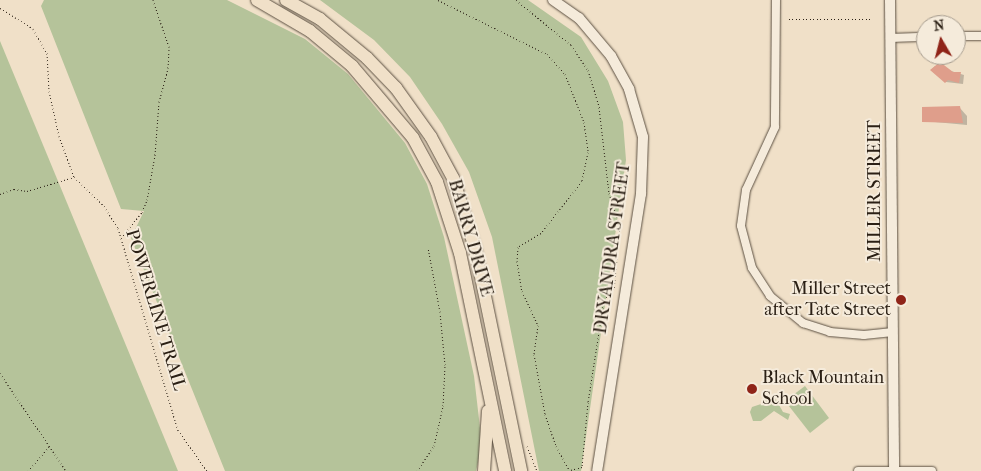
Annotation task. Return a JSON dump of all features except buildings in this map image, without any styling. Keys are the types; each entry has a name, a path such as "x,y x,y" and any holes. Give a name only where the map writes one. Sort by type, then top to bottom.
{"main road":[{"name":"BARRY DRIVE","path":"257,0 310,31 352,66 413,138 437,182 460,253 505,471"},
{"name":"BARRY DRIVE","path":"286,0 320,19 367,58 396,88 431,137 453,178 475,248 521,471"},
{"path":"484,471 488,439 487,377"}],"street":[{"name":"DRYANDRA STREET","path":"553,0 579,18 611,56 629,89 642,137 641,194 597,471"},
{"path":"776,0 775,127 746,190 742,226 752,268 770,296 802,323 830,332 864,335 893,332"},
{"name":"MILLER STREET","path":"890,0 894,471"},
{"path":"966,36 981,36"},
{"path":"890,38 916,37"},
{"path":"858,471 932,471"}],"path":[{"path":"121,239 142,212 147,200 155,155 159,102 168,68 169,47 153,0"},
{"path":"438,0 547,54 564,74 584,122 588,152 582,180 541,234 518,247 517,261 522,291 538,325 534,354 545,414 556,446 570,471 582,467 588,402 604,300 614,290 620,228 609,193 599,107 588,70 571,45 516,0"},
{"name":"POWERLINE TRAIL","path":"0,8 33,30 47,53 49,91 59,136 74,177 104,206 121,239 178,430 207,471"},
{"path":"789,19 873,18"},
{"path":"0,194 14,189 27,191 74,177"},
{"path":"417,471 434,446 443,406 445,365 440,312 428,247"},
{"path":"0,373 66,471"},
{"path":"28,471 49,447"}],"green space":[{"path":"44,0 227,0 305,39 348,74 405,143 427,184 444,237 474,376 482,445 476,471 225,471 131,238 144,211 121,209 41,6"},
{"path":"320,0 528,0 581,37 608,81 623,122 626,160 581,471 539,471 492,237 469,172 442,124 410,77 374,40"},
{"path":"0,41 178,471 0,471"},
{"path":"805,386 829,418 810,433 785,401"},
{"path":"768,396 775,398 783,412 790,414 788,420 774,411 761,421 753,421 750,412 752,407 761,404"}],"place":[{"name":"Miller Street after Tate Street","path":"901,300"},
{"name":"Black Mountain School","path":"752,389"}]}
